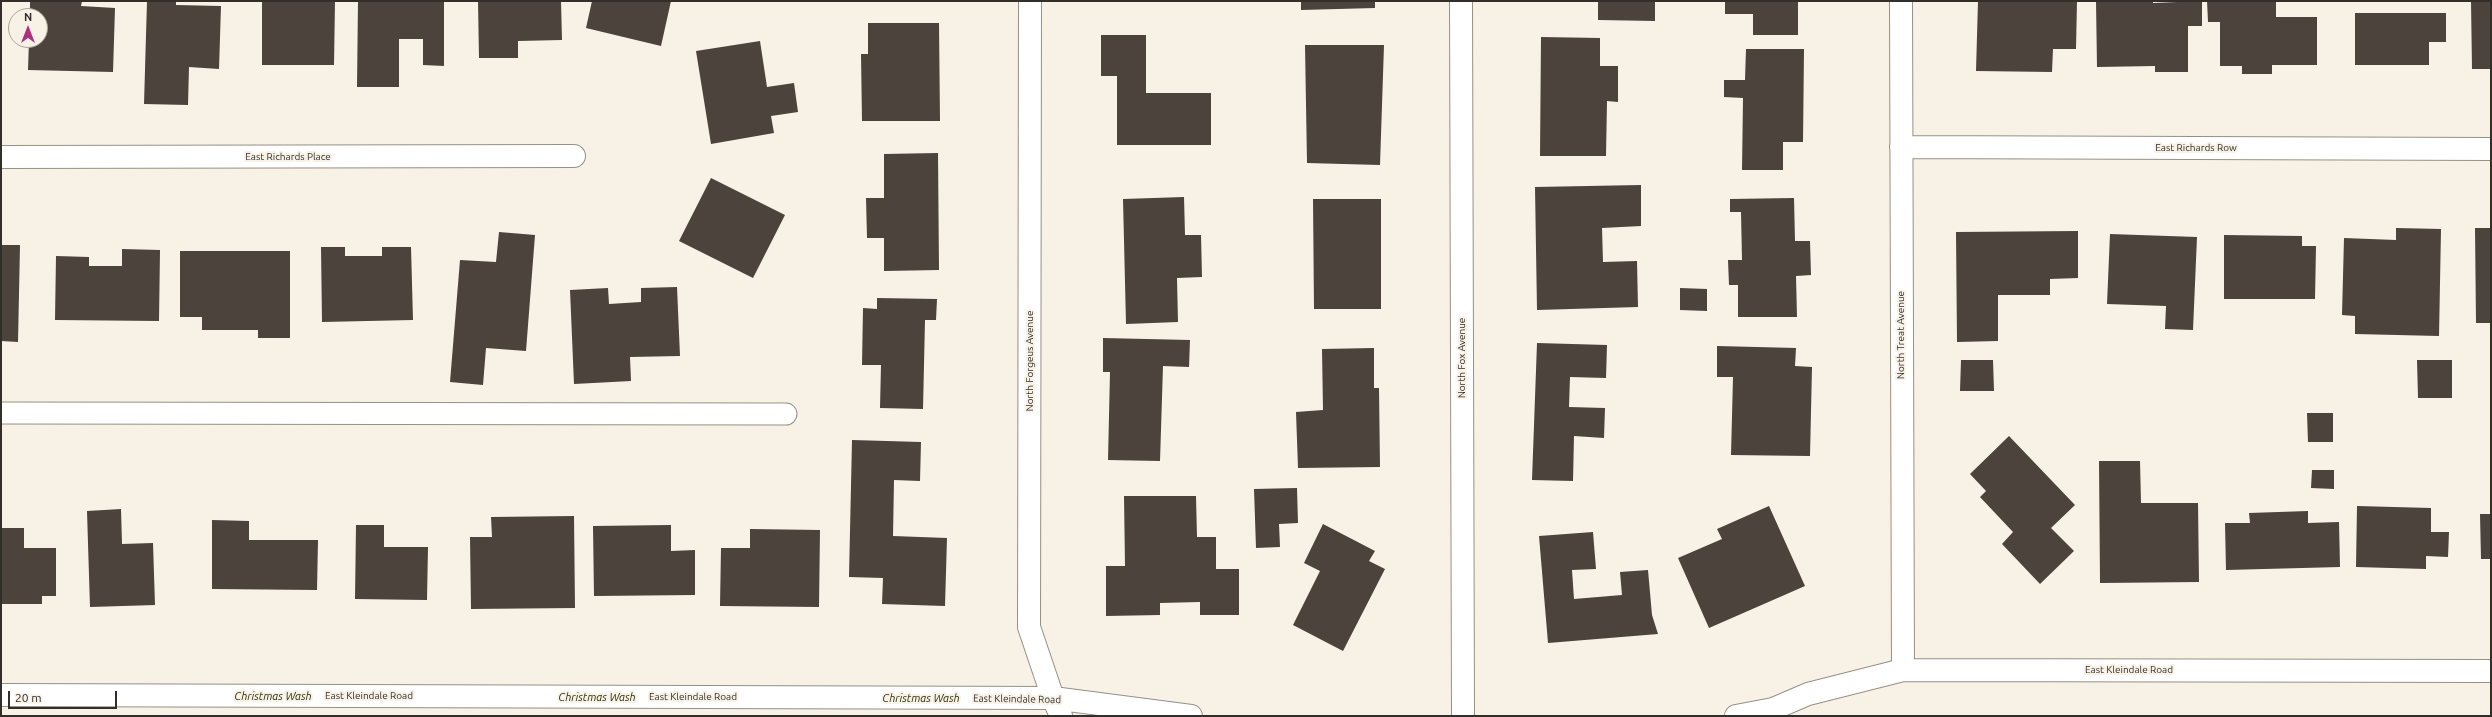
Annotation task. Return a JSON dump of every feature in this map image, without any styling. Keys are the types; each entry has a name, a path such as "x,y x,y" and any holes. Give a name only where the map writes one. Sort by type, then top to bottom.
{"street":[{"name":"North Forgeus Avenue","path":"1030,1 1029,627 1057,707"},
{"name":"North Fox Avenue","path":"1461,1 1463,716"},
{"name":"North Treat Avenue","path":"1901,1 1903,670"},
{"name":"East Richards Row","path":"1901,147 2491,149"},
{"name":"East Richards Place","path":"1,157 574,156"},
{"name":"East Kleindale Road","path":"1736,716 1768,713 1808,694 1903,670 2491,671"},
{"name":"East Kleindale Road","path":"1,695 1057,707 1191,716"}],"lane":[{"path":"1,413 786,414"}],"building":[{"path":"30,1 82,1 81,6 115,8 113,72 28,70 29,48 48,48 48,8 30,8"},
{"path":"147,1 176,1 176,5 221,6 219,69 189,67 188,105 144,104"},
{"path":"262,1 335,1 334,65 262,65"},
{"path":"358,1 444,1 444,66 423,65 423,39 399,39 399,87 357,87"},
{"path":"478,1 561,1 562,40 518,41 518,58 479,58"},
{"path":"592,1 671,1 661,46 586,28"},
{"path":"1301,1 1375,1 1375,8 1301,10"},
{"path":"1598,1 1655,1 1655,21 1598,20"},
{"path":"1725,1 1798,1 1798,35 1753,35 1753,14 1725,14"},
{"path":"1978,1 2077,1 2076,49 2053,49 2052,72 1976,71"},
{"path":"2096,1 2153,1 2153,3 2202,1 2202,26 2188,26 2188,72 2155,72 2155,66 2097,67"},
{"path":"2207,1 2276,1 2276,17 2317,17 2317,65 2272,65 2272,74 2242,74 2242,66 2220,66 2220,22 2208,22"},
{"path":"2471,1 2491,1 2491,69 2472,69"},
{"path":"2355,13 2446,13 2446,42 2429,42 2429,65 2355,65"},
{"path":"868,23 939,23 940,121 862,121 861,54 868,54"},
{"path":"1101,35 1146,35 1146,93 1211,93 1211,145 1117,145 1117,76 1101,76"},
{"path":"1541,37 1600,38 1600,66 1618,66 1618,102 1607,101 1606,156 1540,156"},
{"path":"760,41 767,87 794,83 798,112 771,116 774,133 711,144 696,51"},
{"path":"1305,45 1384,45 1380,165 1307,163"},
{"path":"1746,49 1804,49 1803,142 1783,142 1783,170 1742,170 1743,98 1724,97 1724,80 1745,80"},
{"path":"938,153 939,270 884,271 884,238 867,238 866,198 884,198 884,154"},
{"path":"711,178 785,215 753,278 679,241"},
{"path":"1641,185 1641,226 1602,228 1603,262 1637,261 1638,307 1537,310 1535,187"},
{"path":"1184,197 1185,235 1201,235 1202,277 1177,278 1178,322 1126,324 1123,199"},
{"path":"1794,198 1795,241 1810,241 1811,275 1796,276 1797,317 1738,317 1738,285 1729,285 1728,260 1742,260 1741,212 1730,212 1730,199"},
{"path":"1313,199 1381,199 1381,309 1314,309"},
{"path":"2396,228 2441,229 2439,336 2355,334 2355,316 2342,315 2344,238 2396,240"},
{"path":"2475,228 2491,228 2491,323 2476,323"},
{"path":"2078,231 2078,278 2050,279 2050,295 1998,295 1998,341 1957,342 1956,232"},
{"path":"499,232 535,235 526,351 486,348 483,385 450,382 460,260 496,262"},
{"path":"2110,234 2197,237 2193,330 2165,329 2166,306 2107,304"},
{"path":"2224,235 2302,236 2302,246 2316,246 2315,299 2224,299"},
{"path":"1,245 20,245 18,342 1,341"},
{"path":"321,247 345,247 345,256 382,256 382,247 411,247 413,320 322,322"},
{"path":"122,249 160,250 159,321 55,320 56,256 89,257 89,266 122,266"},
{"path":"180,251 290,251 290,338 258,338 258,330 202,330 202,317 180,317"},
{"path":"677,287 680,356 630,357 631,381 574,384 570,290 608,288 609,304 641,302 641,288"},
{"path":"1680,288 1707,289 1707,311 1680,310"},
{"path":"877,298 937,299 936,320 925,320 923,409 880,408 881,365 862,365 863,308 877,309"},
{"path":"1103,338 1190,340 1189,367 1163,366 1160,461 1108,460 1110,372 1103,372"},
{"path":"1537,343 1607,345 1606,378 1570,377 1569,407 1605,408 1604,438 1574,436 1573,481 1532,480"},
{"path":"1717,346 1796,348 1795,366 1812,367 1810,456 1731,455 1733,377 1717,377"},
{"path":"1374,348 1374,388 1379,388 1380,467 1298,468 1296,412 1323,410 1322,349"},
{"path":"1961,360 1993,360 1994,391 1960,391"},
{"path":"2417,360 2452,360 2452,398 2418,398"},
{"path":"2307,413 2333,413 2333,442 2308,442"},
{"path":"2009,436 2075,505 2051,528 2074,551 2040,584 2002,544 2013,532 1980,497 1986,491 1970,474"},
{"path":"852,440 921,442 920,481 894,480 893,536 947,538 945,606 882,604 883,578 849,577"},
{"path":"2099,461 2140,461 2141,503 2198,503 2199,582 2100,583"},
{"path":"2312,470 2334,470 2334,489 2311,488"},
{"path":"1297,488 1298,523 1279,524 1280,547 1256,548 1254,489"},
{"path":"1124,496 1196,496 1197,537 1216,537 1216,569 1239,569 1239,615 1200,615 1200,602 1160,603 1160,615 1106,616 1106,566 1125,566"},
{"path":"1769,506 1805,586 1709,628 1678,558 1722,539 1717,529"},
{"path":"2357,506 2431,508 2431,532 2449,532 2448,557 2426,556 2426,569 2356,567"},
{"path":"121,509 122,544 153,543 155,605 90,607 87,511"},
{"path":"2308,511 2308,523 2339,522 2340,567 2226,570 2225,523 2250,523 2249,513"},
{"path":"2480,514 2491,514 2491,559 2481,559"},
{"path":"574,516 575,608 471,609 470,537 492,537 491,517"},
{"path":"212,520 249,521 249,540 318,540 317,590 212,589"},
{"path":"1323,524 1375,551 1369,561 1385,569 1343,651 1293,625 1320,571 1304,563"},
{"path":"356,525 384,525 384,547 428,547 427,600 355,599"},
{"path":"671,525 671,551 695,550 695,595 594,596 593,526"},
{"path":"1,528 24,528 24,548 56,548 56,596 42,596 42,604 1,604"},
{"path":"750,529 820,530 819,607 720,606 721,548 750,548"},
{"path":"1593,532 1596,569 1572,570 1574,599 1622,595 1620,572 1648,570 1652,615 1658,634 1548,643 1539,536"}],"water label":[{"name":"Christmas Wash","path":"273,696"},
{"name":"Christmas Wash","path":"597,697"},
{"name":"Christmas Wash","path":"921,698"}]}
